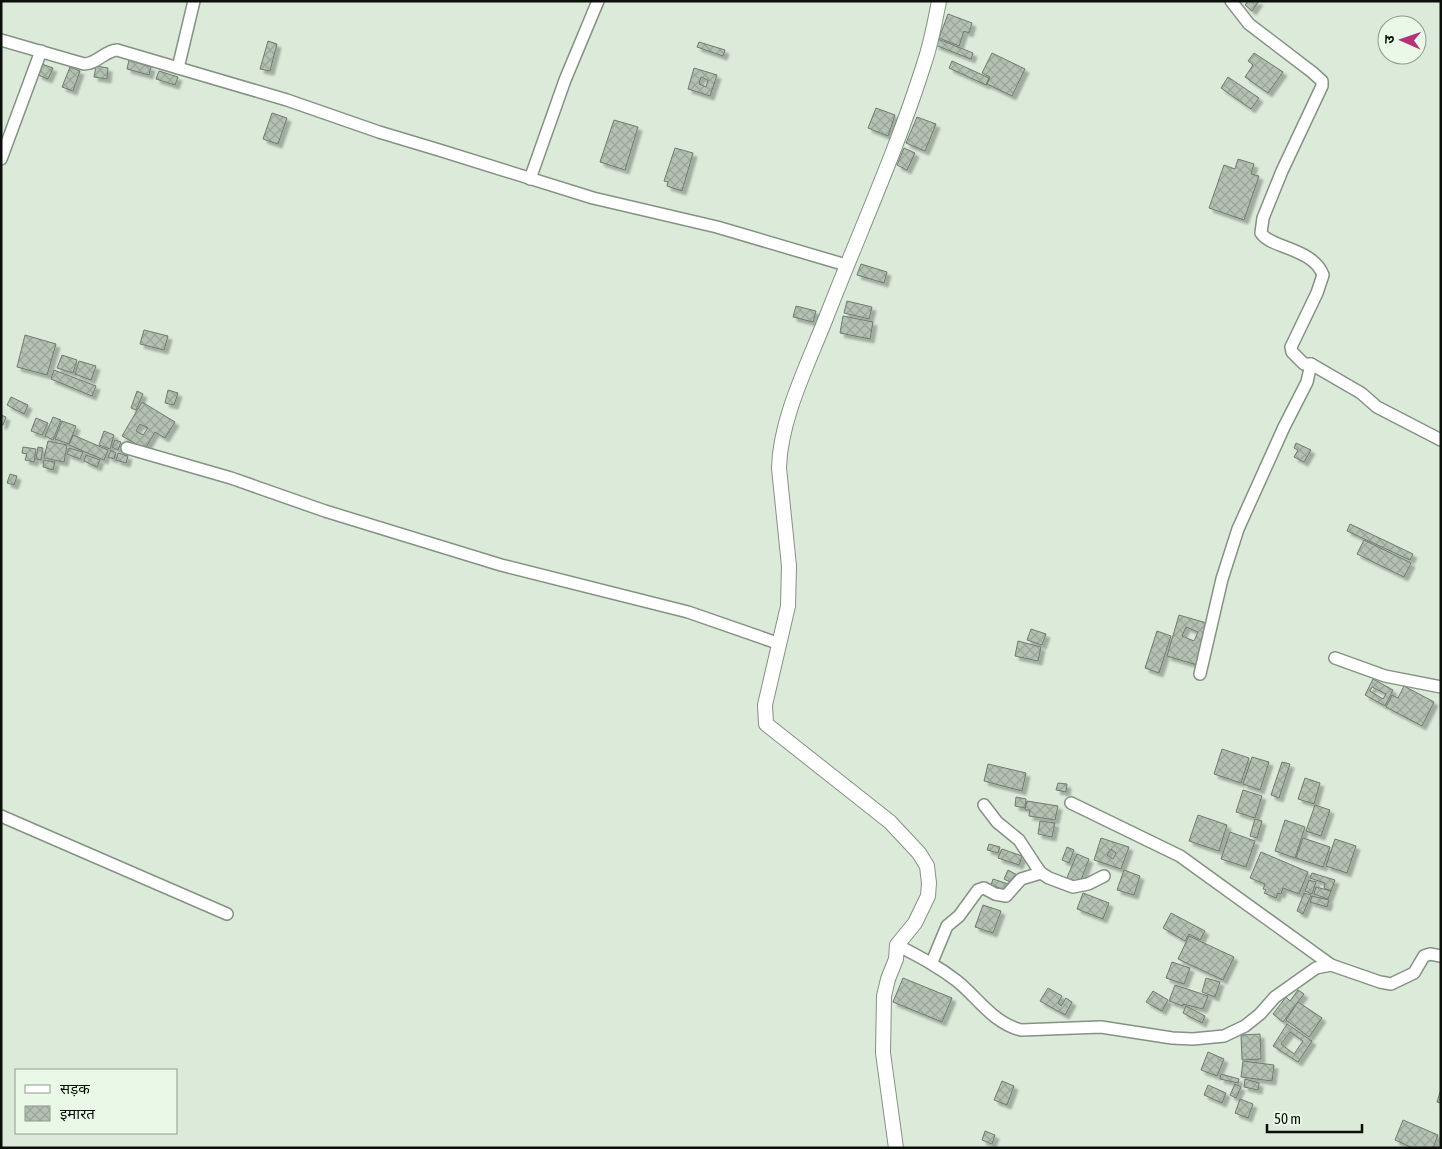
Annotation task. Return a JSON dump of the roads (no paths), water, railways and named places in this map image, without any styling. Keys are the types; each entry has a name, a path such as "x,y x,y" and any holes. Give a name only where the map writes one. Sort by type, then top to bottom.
{"street":[{"path":"178,68 194,1"},
{"path":"530,179 565,80 598,1"},
{"path":"896,1148 883,1044 884,996 896,959 897,945 915,923 928,896 927,866 920,853 890,822 766,724 765,705 788,606 790,566 783,515 779,456 790,410 846,266 893,154 925,62 939,1"},
{"path":"1231,1 1249,24 1312,72 1322,83 1282,172 1264,218 1261,233 1264,238 1305,256 1322,273 1322,280 1317,293 1291,347 1292,352 1304,364 1311,364 1320,368 1361,393 1377,407 1441,440"},
{"path":"1,40 89,64 110,51 117,50 287,100 379,132 593,198 717,227 846,266"},
{"path":"1,159 41,51"},
{"path":"1200,674 1222,578 1238,529 1284,427 1307,382 1311,364"},
{"path":"127,448 230,478 325,511 501,565 688,612 780,644"},
{"path":"1335,658 1385,676 1441,687"},
{"path":"1071,803 1180,856 1331,965 1391,984 1414,973 1424,956 1441,956"},
{"path":"984,805 997,822 1019,840 1041,873 1073,887 1088,884 1104,876"},
{"path":"1,816 227,914"},
{"path":"932,962 948,926 959,916 978,890 984,888 995,894 1006,896 1021,879 1041,873"},
{"path":"897,945 932,962 1009,1027 1021,1030 1101,1027 1193,1040 1224,1036 1245,1026 1260,1014 1275,997 1301,977 1316,968 1331,965"}]}
